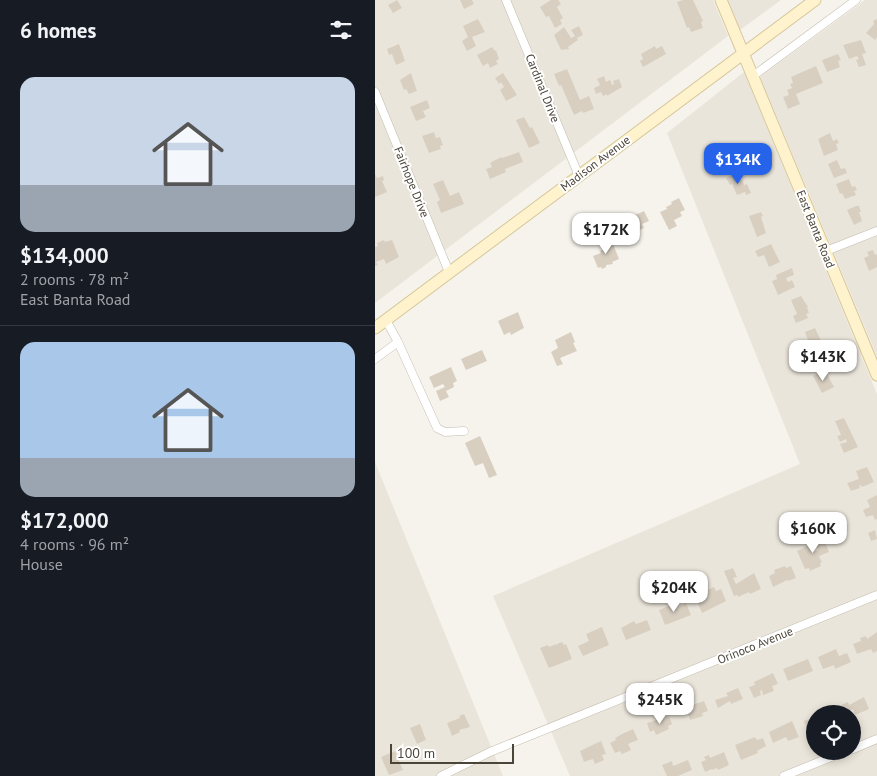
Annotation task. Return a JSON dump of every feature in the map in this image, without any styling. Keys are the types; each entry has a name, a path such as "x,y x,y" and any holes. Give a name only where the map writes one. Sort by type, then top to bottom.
{"main road":[{"name":"East Banta Road","path":"721,0 877,375"},
{"name":"Madison Avenue","path":"375,328 815,0"}],"street":[{"name":"Cardinal Drive","path":"506,0 579,176"},
{"path":"753,76 856,0"},
{"name":"Fairhope Drive","path":"375,92 449,272"},
{"path":"826,251 877,231"},
{"path":"386,320 399,342 437,428 445,432 464,431"},
{"path":"375,359 399,342"},
{"name":"Orinoco Avenue","path":"441,776 490,752 877,595"},
{"path":"861,745 877,739"},
{"path":"784,776 798,773 826,760"}],"shaded area":[{"path":"375,0 713,0 728,36 375,303"},
{"path":"728,0 781,0 740,30"},
{"path":"865,0 877,0 877,356 760,77"},
{"path":"744,72 877,394 877,776 570,776 493,596 800,464 667,133"},
{"path":"375,462 503,776 375,776"}],"building":[{"path":"397,0 402,8 393,13 388,5"},
{"path":"460,0 472,0 474,4 464,9"},
{"path":"551,0 558,0 561,4 557,7 563,18 560,20 562,24 555,28 549,16 546,17 540,7"},
{"path":"693,0 703,21 701,22 703,28 691,32 689,27 687,28 677,2"},
{"path":"478,19 485,32 472,37 476,46 467,51 462,41 468,37 463,26"},
{"path":"877,19 877,37 875,40 866,33 874,24 873,21"},
{"path":"579,26 583,35 568,47 569,49 561,50 554,35 564,27 571,38 575,36 571,30"},
{"path":"861,40 866,53 862,54 866,65 859,67 856,60 859,59 857,56 849,59 843,45"},
{"path":"399,44 405,61 396,65 392,54 389,55 387,49"},
{"path":"655,46 656,49 662,46 666,54 643,67 640,61 643,59 641,54"},
{"path":"492,47 496,50 499,59 496,61 498,64 490,68 488,63 483,66 477,55"},
{"path":"838,54 841,60 838,61 840,67 827,72 822,60"},
{"path":"816,66 823,83 796,94 800,104 788,109 783,97 789,95 787,90 792,88 790,84 793,83 791,77"},
{"path":"567,69 580,100 589,96 594,109 583,113 582,111 574,115 554,74"},
{"path":"411,73 417,91 409,94 406,89 404,90 400,80"},
{"path":"503,73 517,95 506,101 500,90 504,87 495,78"},
{"path":"604,76 606,82 610,80 612,85 614,84 613,81 619,79 622,87 607,96 607,94 603,96 601,92 596,94 594,88 600,85 597,79"},
{"path":"427,100 430,108 423,111 426,117 416,121 410,107"},
{"path":"524,117 530,128 532,127 540,143 529,148 516,120"},
{"path":"434,132 436,138 440,137 443,145 440,146 441,149 429,153 422,136"},
{"path":"830,133 833,141 837,139 839,143 836,144 838,150 824,156 818,139"},
{"path":"519,152 523,162 505,169 506,172 490,179 486,169 492,167 490,163 501,157"},
{"path":"837,160 841,169 845,168 847,173 834,178 828,164"},
{"path":"736,173 739,181 742,180 744,185 747,184 751,193 746,195 745,192 737,195 732,184 730,185 726,178"},
{"path":"375,174 377,178 383,176 384,180 382,181 387,192 375,197"},
{"path":"849,179 852,187 855,186 857,190 854,191 856,195 845,199 842,193 840,194 836,184"},
{"path":"443,180 450,196 459,192 464,204 441,213 437,202 440,200 433,184"},
{"path":"679,198 685,210 680,212 682,216 674,220 677,226 669,230 660,212 667,209 666,207 672,204 671,202"},
{"path":"859,206 862,221 854,225 847,210"},
{"path":"644,211 649,221 642,224 644,228 633,233 631,230 624,233 616,218 626,213 627,217"},
{"path":"761,212 766,233 757,237 749,216"},
{"path":"611,239 619,259 602,269 601,267 598,268 593,256 601,253 600,251 605,249 603,243"},
{"path":"384,240 385,242 392,240 399,257 386,264 384,259 376,262 378,265 375,266 375,247 378,246 377,243"},
{"path":"771,244 780,262 769,267 764,255 758,257 755,251"},
{"path":"873,250 875,255 877,254 877,267 869,271 864,258 869,256 867,252"},
{"path":"792,268 794,275 786,278 788,282 792,280 795,287 778,295 772,281 777,279 776,275"},
{"path":"801,296 808,307 809,313 806,314 808,318 796,323 793,316 797,314 791,300"},
{"path":"518,312 524,328 511,335 510,332 504,335 498,321"},
{"path":"815,328 822,343 811,348 805,332"},
{"path":"571,332 577,351 560,358 563,364 557,366 551,352 558,348 555,340"},
{"path":"482,350 487,361 466,370 461,359"},
{"path":"451,367 457,381 453,383 454,387 446,391 449,397 440,401 436,391 445,387 443,384 434,388 429,377"},
{"path":"825,370 834,387 822,393 813,376"},
{"path":"844,418 858,447 844,453 840,444 847,442 846,439 840,442 837,436 841,435 835,421"},
{"path":"480,436 497,475 489,478 483,463 475,466 465,443"},
{"path":"867,467 874,482 862,487 861,485 859,486 860,488 851,491 847,483 859,479 856,471"},
{"path":"877,495 877,519 875,520 873,515 866,517 863,510 870,507 867,500"},
{"path":"875,530 877,539 871,541 868,533"},
{"path":"822,534 829,552 819,556 822,562 820,563 821,566 810,571 809,568 805,569 797,551 809,545 812,552 818,550 812,538"},
{"path":"785,566 786,568 791,566 796,578 773,587 769,576 775,573 774,570"},
{"path":"733,568 737,577 733,578 736,584 754,573 761,589 750,594 749,592 738,597 738,595 734,596 724,571"},
{"path":"714,587 716,591 721,589 726,601 702,613 696,599 702,596 701,593"},
{"path":"686,603 691,615 665,625 659,610 671,605 673,608"},
{"path":"647,620 651,630 626,640 621,628 634,621 636,624"},
{"path":"602,627 609,645 583,656 578,646 589,641 586,634"},
{"path":"877,632 877,651 873,653 871,649 857,654 853,644 861,641 860,638 866,636 867,639"},
{"path":"562,642 564,645 566,644 572,659 549,668 540,648 556,644 557,646 557,644"},
{"path":"836,649 839,656 847,653 851,662 835,669 834,665 823,669 818,657"},
{"path":"808,659 813,671 788,681 783,669"},
{"path":"773,673 778,684 772,686 774,691 763,695 762,690 760,691 761,695 754,698 749,687 755,685 754,682"},
{"path":"738,688 743,699 731,704 730,701 718,708 715,700 728,696 726,693"},
{"path":"864,697 869,709 861,712 861,705 849,705"},
{"path":"704,701 708,711 702,713 703,716 690,720 687,711 690,710 689,706"},
{"path":"464,714 470,727 459,730 460,732 452,736 447,723 460,718 459,716"},
{"path":"669,716 672,724 668,726 669,729 656,735 654,730 650,732 647,723"},
{"path":"792,721 799,737 788,741 786,737 773,743 769,732"},
{"path":"420,724 426,740 417,744 410,728"},
{"path":"633,729 638,740 628,744 631,750 622,754 620,751 615,753 610,743 616,740 615,738"},
{"path":"755,737 757,740 763,738 766,746 757,751 758,753 741,760 735,745"},
{"path":"601,741 606,754 602,755 604,760 595,764 593,759 584,762 580,751"},
{"path":"395,751 403,770 389,775 381,757"},
{"path":"724,752 729,765 718,770 717,768 705,772 701,762 706,760 704,757 709,755 710,758"},
{"path":"688,760 692,770 678,776 667,776 662,765 672,761 673,766"}]}
